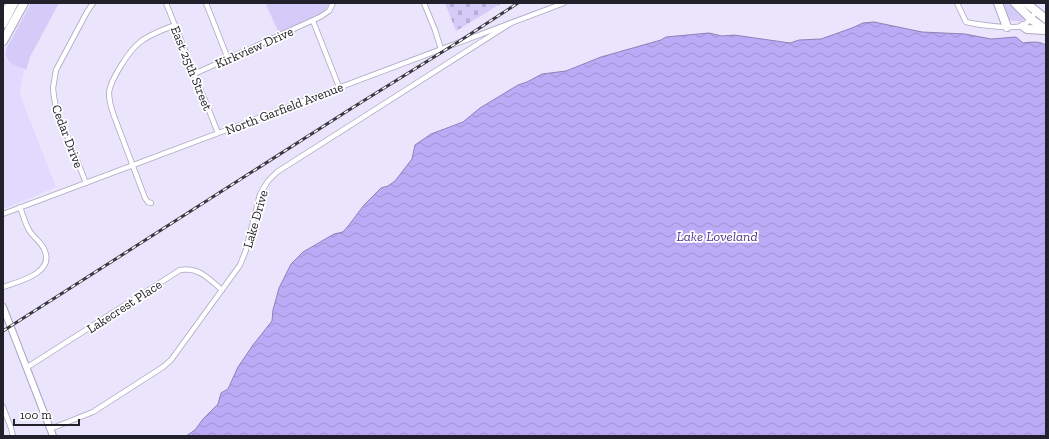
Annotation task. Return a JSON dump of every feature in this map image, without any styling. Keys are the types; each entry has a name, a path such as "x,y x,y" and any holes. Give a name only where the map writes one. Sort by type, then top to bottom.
{"highway":[{"path":"3,24 14,3"},
{"path":"3,41 24,3"},
{"path":"998,3 1007,27"},
{"path":"1015,3 1031,19 1046,30"},
{"path":"1026,3 1046,19"},
{"path":"1023,26 1027,29 1046,30"}],"main road":[{"path":"3,307 53,436"}],"street":[{"path":"3,12 9,3"},
{"name":"Cedar Drive","path":"86,183 56,108 53,88 56,70 87,12 94,3"},
{"name":"East 25th Street","path":"166,3 218,133"},
{"path":"206,3 228,59"},
{"name":"Kirkview Drive","path":"194,74 313,21 326,14 333,3"},
{"path":"424,3 441,49"},
{"name":"North Garfield Avenue","path":"3,214 564,3"},
{"path":"957,3 966,22 973,24 1007,27 1023,26 1031,19 1036,11"},
{"path":"313,21 340,87"},
{"name":"Lake Drive","path":"50,429 93,412 168,363 237,270 246,250 260,194 272,177 287,165 511,23"},
{"path":"151,203 145,198 111,107 109,98 110,88 126,58 136,45 154,33 175,25"},
{"path":"3,288 37,274 45,264 46,258 43,246 30,232 20,207"},
{"name":"Lakecrest Place","path":"26,368 180,270 195,270 208,277 222,290"},
{"path":"3,407 13,436"}],"shaded area":[{"path":"3,57 24,71 20,92 21,98 56,187 3,209"}],"green space":[{"path":"31,3 59,3 30,57 26,70 11,63 5,55 6,49"},
{"path":"266,3 329,3 322,13 279,33"},
{"path":"445,3 502,3 456,31"},
{"path":"1003,3 1009,3 1026,18 1020,21 1009,20"}],"water":[{"name":"Lake Loveland","path":"874,22 922,32 965,34 991,39 1016,37 1023,43 1038,42 1046,45 1046,436 186,436 195,430 203,419 218,404 221,393 228,389 238,367 272,321 273,310 279,288 291,264 303,252 334,234 343,232 364,205 381,188 388,186 395,181 412,159 415,145 431,134 463,122 480,108 518,85 542,74 566,71 601,57 661,40 666,37 709,33 722,36 734,35 790,43 799,40 821,39 863,23"}],"railway":[{"path":"3,331 518,3"}]}
